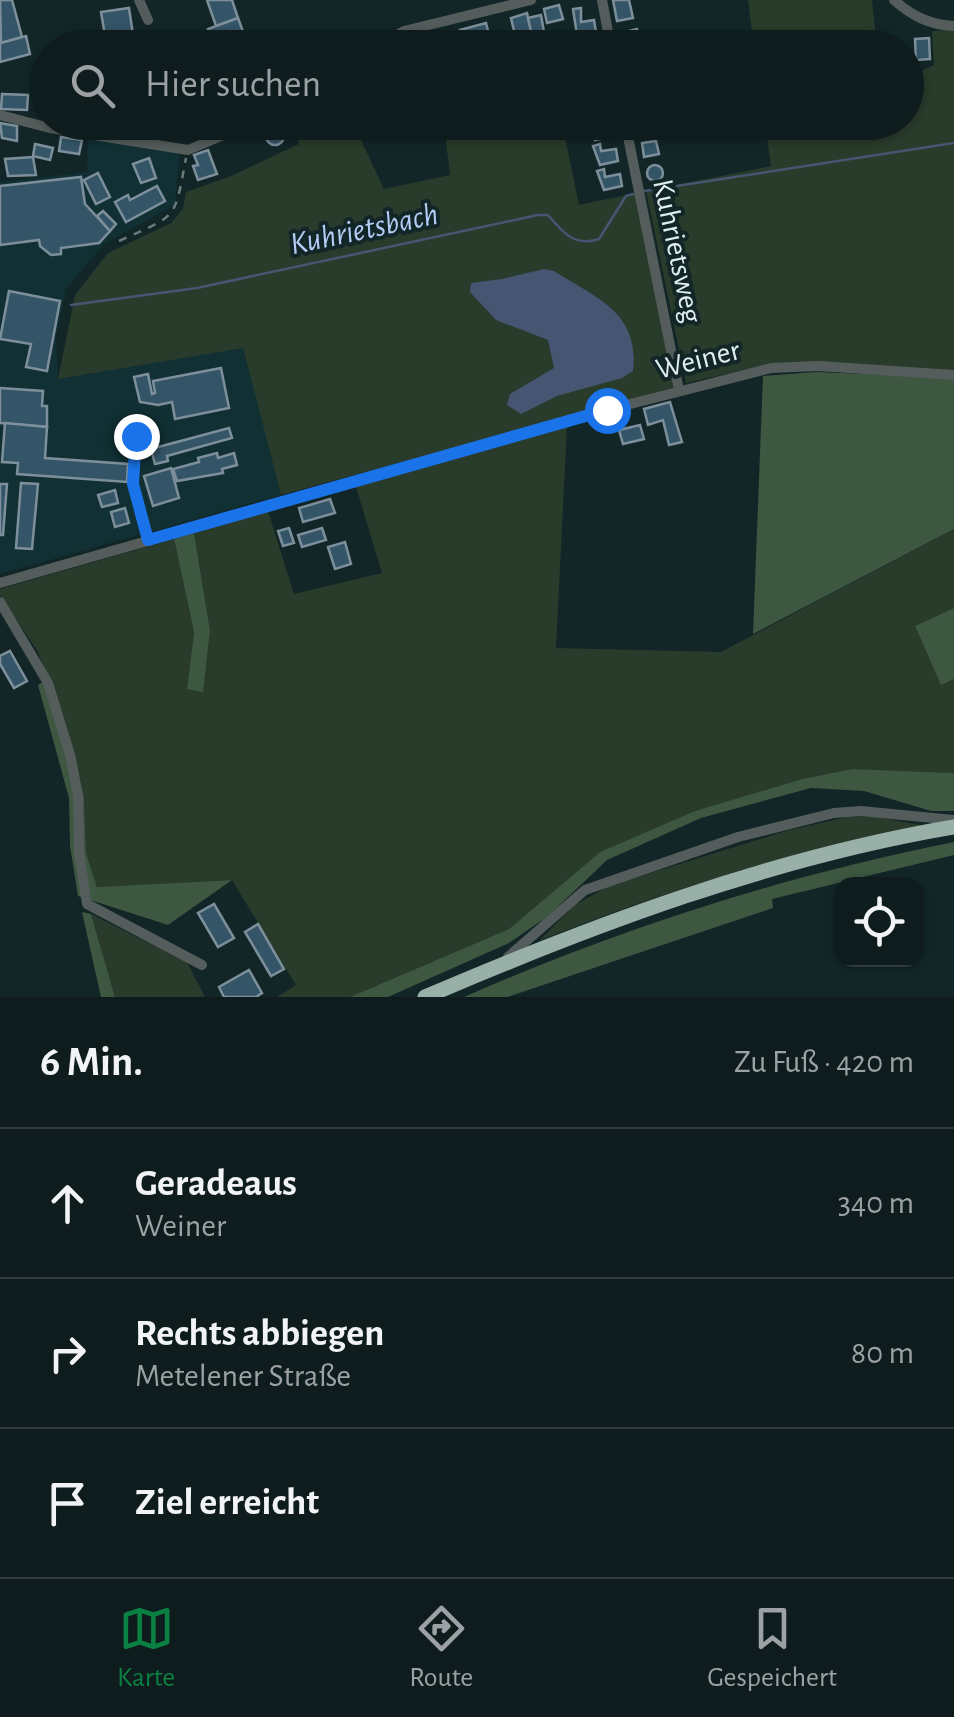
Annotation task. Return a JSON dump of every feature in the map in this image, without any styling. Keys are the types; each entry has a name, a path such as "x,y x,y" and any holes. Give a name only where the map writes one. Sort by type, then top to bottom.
{"highway":[{"path":"425,997 702,890 954,824"}],"street":[{"path":"139,0 148,20"},
{"path":"412,30 531,0"},
{"path":"602,0 608,30"},
{"path":"894,0 918,18 939,26 954,26"},
{"path":"0,114 30,122"},
{"path":"125,140 188,150 212,140"},
{"name":"Kuhrietsweg","path":"630,140 679,390"},
{"name":"Weiner","path":"0,584 679,390 771,368 818,366 954,375"},
{"path":"136,436 133,484 148,540"},
{"path":"0,602 48,683 70,755 78,796 79,853 87,904 202,965"},
{"path":"499,966 585,890 738,838 861,811 954,824"}],"path":[{"path":"120,241 168,219 177,207 188,150"}],"shaded area":[{"path":"88,140 121,140 180,149 175,205 104,244 66,289 56,337 58,379 243,347 281,495 0,574 0,182 87,172"},
{"path":"544,269 554,271 612,309 630,334 633,371 622,378 557,396 521,414 507,405 510,394 554,368 548,340 496,320 470,292 471,283"}],"green space":[{"path":"748,0 872,0 875,30 752,30"},
{"path":"954,30 954,371 815,362 771,364 686,383 646,191 771,166 767,140 924,140 924,69 934,65 932,31"},
{"path":"298,140 361,140 384,189 450,175 446,140 566,140 579,205 636,193 676,387 281,495 243,348 58,379 75,295 108,253 171,223 183,209 186,192 231,176 299,144"},
{"path":"816,372 954,380 954,529 753,634 763,376"},
{"path":"567,427 556,648 721,652 954,529 954,608 915,626 941,684 954,679 954,773 852,769 802,779 696,811 600,852 509,929 350,997 277,997 296,985 232,880 97,887 86,853 84,798 75,754 38,652 0,595 0,589 174,539 194,632 187,689 210,630 194,533 268,511 294,594 382,573 356,487"},
{"path":"194,533 210,630 203,692 187,689 194,632 174,539"},
{"path":"954,608 954,679 941,685 915,626"},
{"path":"50,678 75,754 84,798 86,853 97,887 232,880 168,925 78,896 70,846 69,798 38,685"},
{"path":"852,769 954,773 954,811 931,811 864,791 811,788 701,818 607,860 548,916 509,943 388,997 350,997 509,929 600,852 695,811 802,779"},
{"path":"873,816 926,826 730,874 539,941 575,905 609,886 786,831 847,817"},
{"path":"954,842 954,855 863,877 834,877 834,884 772,899 773,908 507,997 464,997 644,926 766,888"},
{"path":"82,912 91,914 115,997 101,997"},
{"path":"91,914 187,962 205,997 115,997"}],"building":[{"path":"0,0 12,0 22,37 1,43"},
{"path":"207,0 232,0 238,18 216,26"},
{"path":"613,0 629,0 633,18 617,21"},
{"path":"559,5 563,19 547,23 544,9"},
{"path":"129,8 132,30 104,30 101,12"},
{"path":"581,8 581,22 594,20 596,30 576,30 573,9"},
{"path":"527,13 531,30 514,30 511,18"},
{"path":"541,15 544,30 531,30 528,18"},
{"path":"238,18 242,30 208,30"},
{"path":"486,23 488,30 460,30"},
{"path":"26,36 30,54 0,62 0,38 1,43"},
{"path":"924,38 929,38 930,59 924,59"},
{"path":"2,94 28,95 27,110 1,109"},
{"path":"0,123 17,126 17,141 2,138"},
{"path":"61,140 82,140 79,154 59,151"},
{"path":"656,141 659,154 644,157 642,143"},
{"path":"35,144 53,148 50,160 33,156"},
{"path":"600,144 601,151 616,149 618,161 600,165 593,146"},
{"path":"208,150 217,174 198,180 194,155"},
{"path":"33,157 36,175 8,176 5,159"},
{"path":"149,158 156,178 141,183 133,164"},
{"path":"655,165 663,173 655,181 647,173"},
{"path":"604,169 605,177 620,174 622,186 604,190 597,171"},
{"path":"98,173 110,197 96,204 84,180"},
{"path":"81,177 85,204 110,231 99,243 61,248 61,254 51,255 39,240 0,245 0,186"},
{"path":"157,186 165,201 126,222 115,202 128,195 130,200"},
{"path":"103,211 116,224 110,231 97,216"},
{"path":"9,291 60,301 47,371 26,367 31,344 0,339"},
{"path":"221,368 229,408 175,419 172,402 140,402 134,377 148,374 152,394 153,381"},
{"path":"0,388 43,391 47,427 0,423"},
{"path":"670,402 682,442 669,445 663,420 648,425 644,409"},
{"path":"5,423 47,427 45,458 128,464 127,482 17,474 18,463 2,462"},
{"path":"640,425 644,439 623,444 619,430"},
{"path":"229,428 232,438 167,456 168,461 155,464 151,449"},
{"path":"217,453 218,458 234,453 237,465 222,469 223,473 177,481 173,469"},
{"path":"171,468 179,498 153,506 144,476"},
{"path":"21,483 38,484 32,549 16,548"},
{"path":"0,484 7,484 3,535 0,535"},
{"path":"115,490 118,503 102,507 98,495"},
{"path":"330,499 335,513 303,522 299,508"},
{"path":"125,508 129,523 115,527 111,512"},
{"path":"289,528 294,543 283,546 278,531"},
{"path":"322,528 326,540 302,547 298,535"},
{"path":"345,542 351,564 335,569 328,547"},
{"path":"10,651 27,681 14,688 0,664 0,656"},
{"path":"214,904 234,938 218,947 198,913"},
{"path":"258,924 284,969 271,976 245,932"},
{"path":"249,970 262,993 256,997 224,997 219,987"}],"waterway":[{"name":"Kuhrietsbach","path":"644,191 954,143"},
{"name":"Kuhrietsbach","path":"71,305 197,288 538,215 548,215 576,240 591,241 599,239 626,196 633,194"}],"route":[{"path":"136,436 133,484 148,540 607,410"}]}
